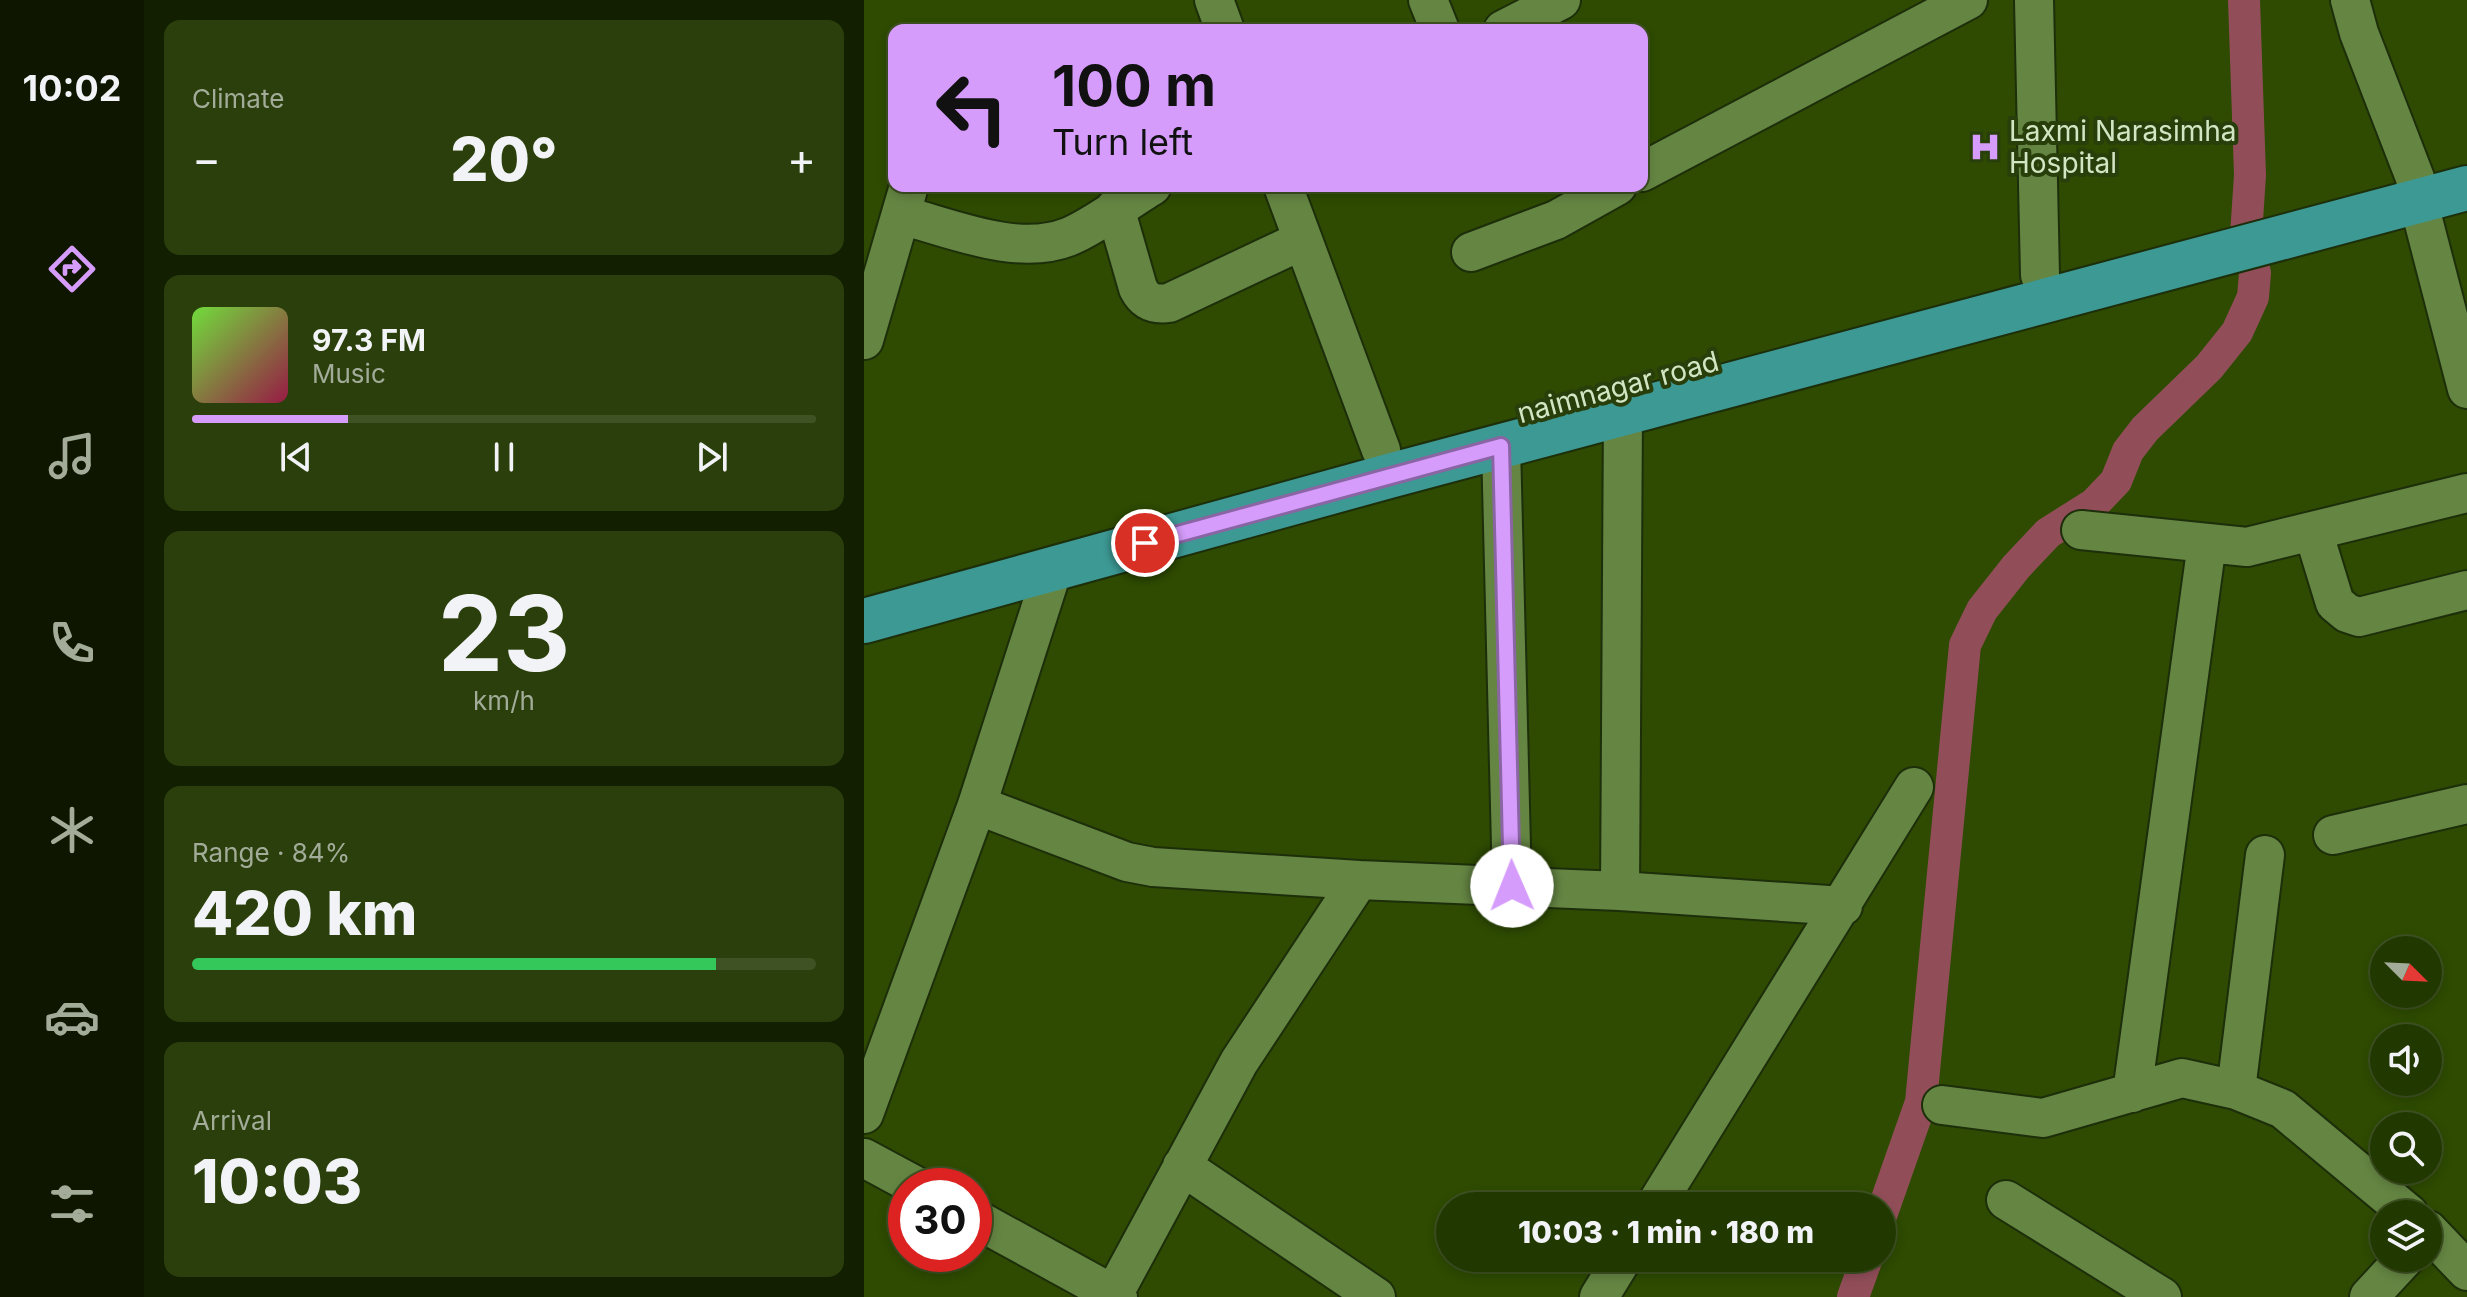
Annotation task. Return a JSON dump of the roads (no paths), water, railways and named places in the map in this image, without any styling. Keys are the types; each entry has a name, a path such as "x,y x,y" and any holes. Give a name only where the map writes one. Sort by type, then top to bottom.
{"highway":[{"path":"864,621 1623,413 2097,272 2417,189 2467,163"},
{"path":"2417,189 2467,188"},
{"name":"naimnagar road","path":"864,594 1381,450 2040,275 2097,272"}],"street":[{"path":"1214,0 1223,24"},
{"path":"1428,0 1438,24"},
{"path":"1515,24 1561,0"},
{"path":"1648,169 1968,0"},
{"path":"2034,0 2040,275"},
{"path":"2350,0 2359,33 2417,189 2467,389"},
{"path":"864,340 905,200 1010,244 1044,245 1070,237 1142,192"},
{"path":"1285,192 1381,450"},
{"path":"1471,252 1556,220 1606,192"},
{"path":"1115,208 1138,288 1143,297 1157,304 1169,303 1303,240"},
{"path":"1620,891 1623,413"},
{"path":"1501,446 1512,886"},
{"path":"2081,530 2247,547 2467,493"},
{"path":"2313,531 2335,603 2347,613 2359,617 2467,590"},
{"path":"2132,1093 2207,543"},
{"path":"864,1114 977,805 1053,569"},
{"path":"1664,1192 1914,787"},
{"path":"2333,835 2467,804"},
{"path":"977,805 1140,865 1843,906"},
{"path":"2236,1090 2265,855"},
{"path":"992,1228 1114,1296 1239,1062 1359,880"},
{"path":"1942,1105 2043,1118 2182,1078 2236,1090 2283,1109 2384,1200"},
{"path":"864,1158 888,1171"},
{"path":"1182,1166 1376,1297"},
{"path":"2006,1200 2162,1297"},
{"path":"2442,1251 2467,1271"},
{"path":"1599,1297 1614,1272"},
{"path":"2369,1297 2389,1272"}],"waterway":[{"path":"1889,1192 1921,1102 1965,645 1982,610 2016,567 2048,533 2094,504 2116,481 2128,451 2145,429 2209,367 2237,332 2253,297 2255,273 2246,235 2250,175 2244,0"},
{"path":"1853,1297 1862,1272"}],"place":[{"name":"Laxmi Narasimha Hospital","path":"1985,147"}]}
